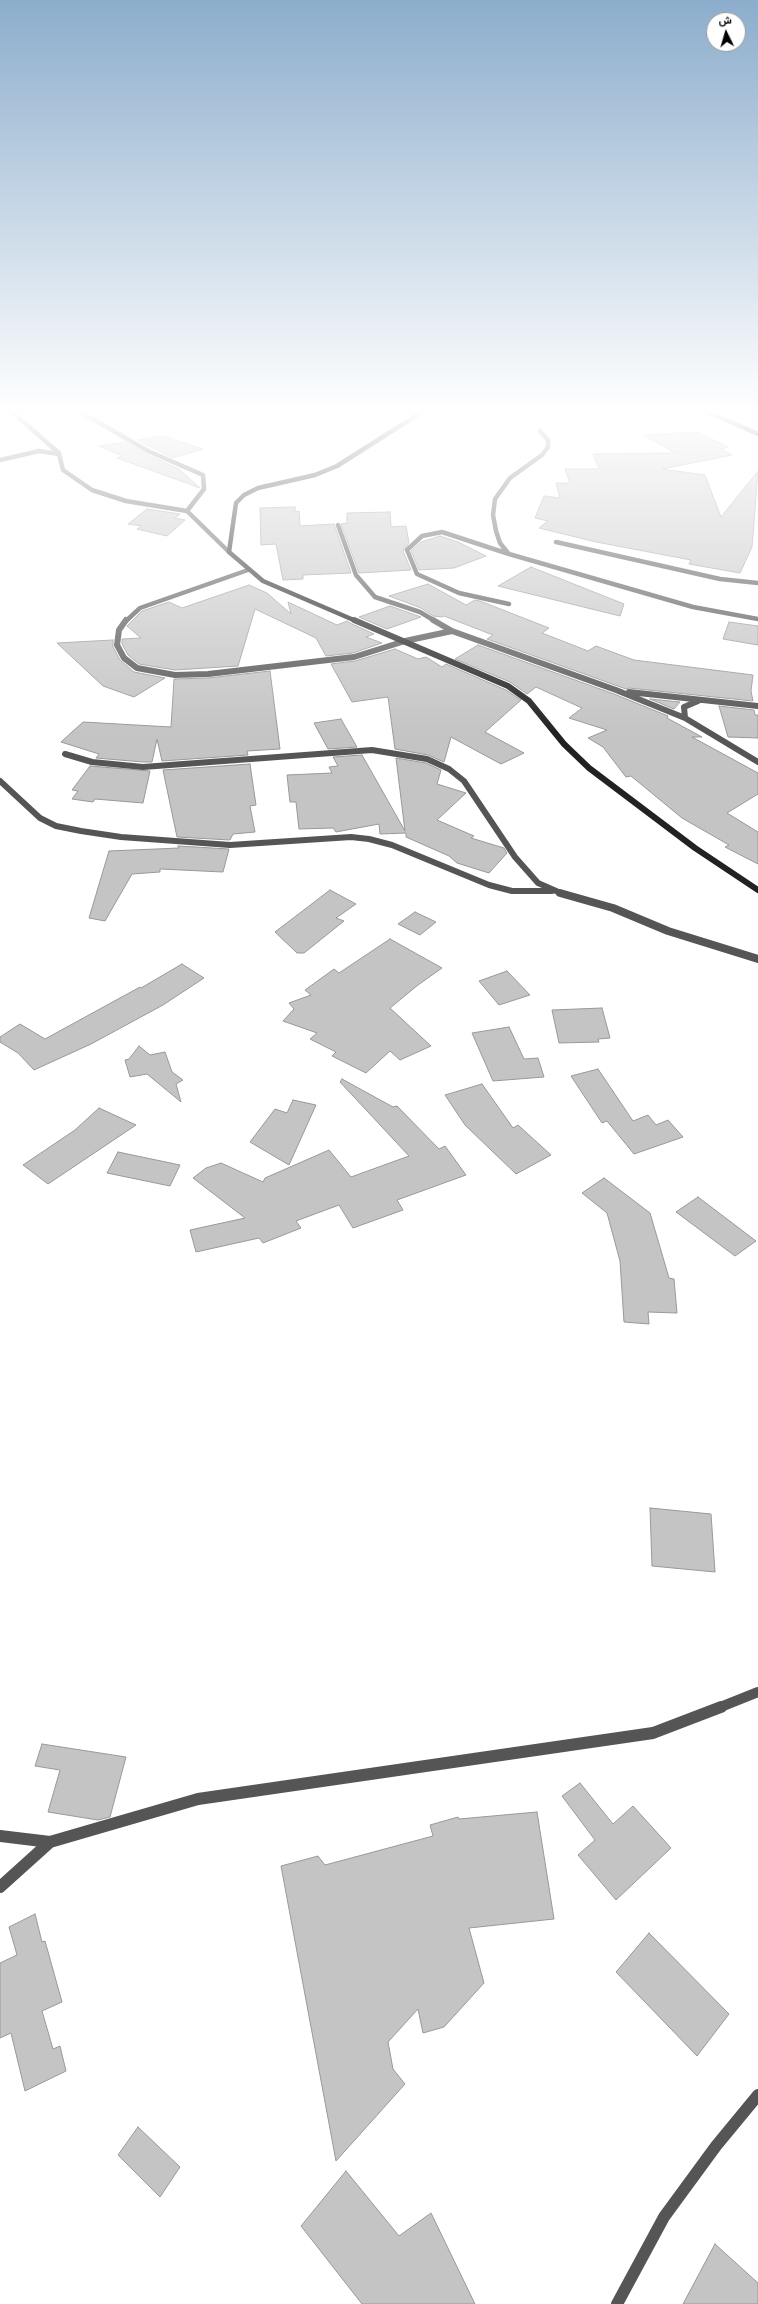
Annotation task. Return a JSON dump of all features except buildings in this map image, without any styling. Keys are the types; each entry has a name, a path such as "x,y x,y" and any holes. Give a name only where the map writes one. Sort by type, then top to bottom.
{"main road":[{"path":"234,518 229,552 248,570 263,581 508,686 529,701 564,744 589,768 695,848 758,890"}],"street":[{"path":"194,518 229,552"},
{"path":"493,518 500,543 509,554"},
{"path":"338,525 356,576 376,597 420,612 452,631 616,690 685,718 758,762"},
{"path":"509,604 459,593 417,574 407,550 422,536 442,532 509,554 693,607 758,619"},
{"path":"556,542 720,579 758,583"},
{"path":"248,570 140,608 129,616 119,630 117,645 124,658 137,668 152,672 175,675 208,674 354,657 405,641 452,631"},
{"path":"616,690 758,706"},
{"path":"685,718 683,710 684,707 690,703 706,700"},
{"path":"65,754 92,762 143,767 347,751 400,753 427,759 449,769 464,781 515,857 538,883 554,890 613,908 668,931 758,960"},
{"path":"0,781 40,818 56,826 81,831 230,845 351,837 369,839 392,845 489,885 518,891 554,890"},
{"path":"0,1836 50,1842 198,1799 653,1733 758,1692"},
{"path":"0,1887 50,1842"},
{"path":"617,2304 664,2217 716,2146 758,2095"}]}
